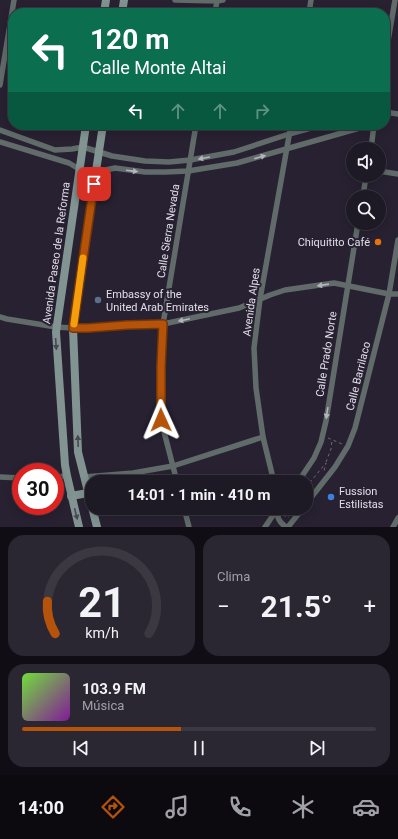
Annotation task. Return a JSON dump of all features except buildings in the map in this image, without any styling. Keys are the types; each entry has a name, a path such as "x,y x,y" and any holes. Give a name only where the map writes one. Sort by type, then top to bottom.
{"main road":[{"name":"Avenida Paseo de la Reforma","path":"79,527 65,464 56,327 85,130"},
{"path":"85,481 78,452 73,328 102,130"},
{"path":"65,464 81,463"},
{"path":"71,496 85,494"},
{"path":"93,515 96,527"}],"street":[{"path":"175,0 223,0"},
{"path":"390,30 395,0"},
{"path":"0,85 8,36"},
{"path":"0,130 55,150 72,149 83,146 112,156 145,161 169,162 190,160 234,152 304,130"},
{"name":"Calle Sierra Nevada","path":"175,475 161,420 163,324 195,130"},
{"name":"Avenida Alpes","path":"272,475 263,437 256,388 254,348 260,299 289,130"},
{"path":"0,142 69,163 79,169 96,172 115,168 146,172 188,171 237,163 352,130"},
{"path":"372,142 373,130"},
{"path":"386,172 398,174"},
{"name":"Calle Prado Norte","path":"303,475 314,458 321,442 326,421 357,230"},
{"name":"Calle Barrilaco","path":"313,494 335,467 348,446 355,428 389,294 398,240"},
{"path":"0,317 56,327 73,328 163,324 238,308 270,294 285,290 334,283 389,294 398,294"},
{"path":"84,477 133,473 173,466 263,437"},
{"path":"0,477 12,478"},
{"path":"186,515 189,527"},
{"path":"265,527 273,515"},
{"path":"277,515 278,520 287,527 297,515"},
{"path":"393,527 398,518"}],"path":[{"path":"322,436 348,446"},
{"path":"322,482 332,440"},
{"path":"313,479 326,463"},
{"path":"284,516 287,518 292,515"}],"slow traffic":[{"path":"74,324 83,258"}],"place":[{"name":"Chiquitito Café","path":"378,242"},
{"name":"Embassy of the United Arab Emirates","path":"98,300"},
{"name":"Fussion Estilistas","path":"331,497"}],"route":[{"path":"94,184 73,328 163,324 161,420"}]}
